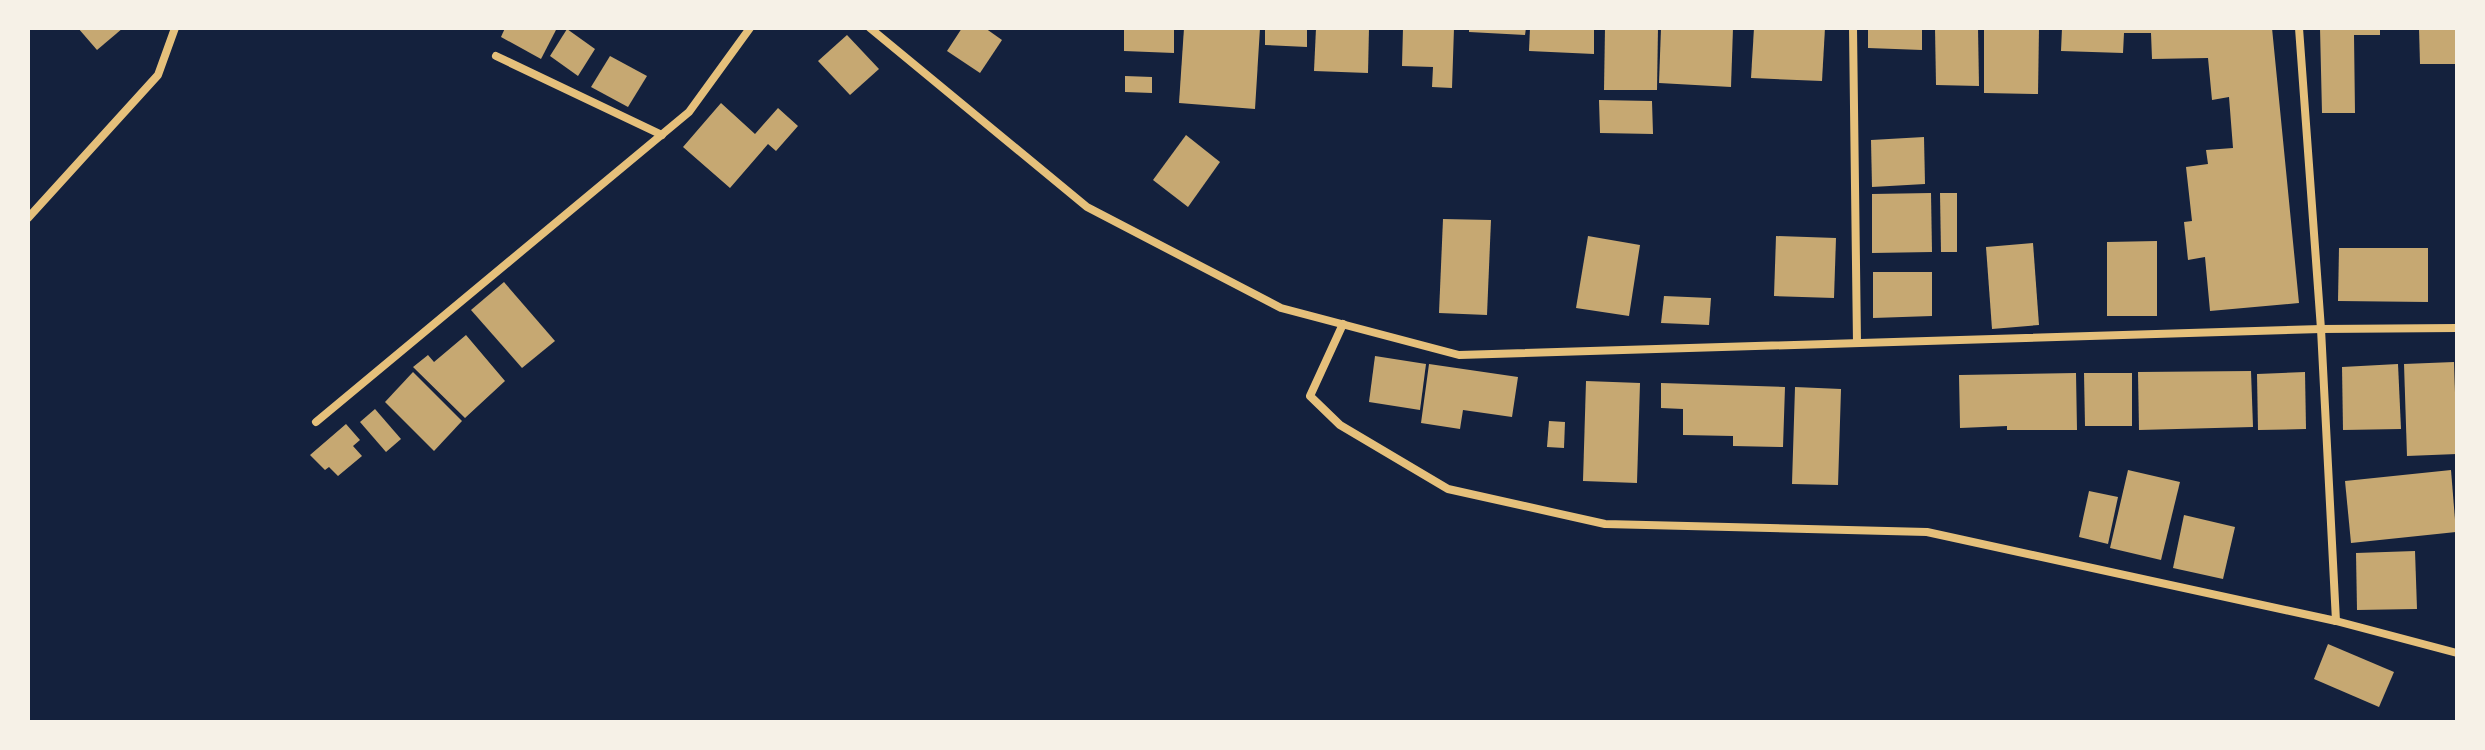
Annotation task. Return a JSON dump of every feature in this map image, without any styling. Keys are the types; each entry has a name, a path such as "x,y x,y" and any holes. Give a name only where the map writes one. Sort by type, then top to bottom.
{"street":[{"path":"28,218 158,75 175,28"},
{"path":"316,422 689,112 750,28"},
{"path":"870,28 1087,207 1281,308 1459,355 2321,329 2457,328"},
{"path":"1853,28 1857,343"},
{"path":"2299,28 2321,329 2336,621"},
{"path":"496,56 662,135"},
{"path":"1343,324 1310,396 1340,425 1448,489 1605,524 1927,532 2336,621 2457,653"}],"building":[{"path":"78,28 123,28 97,50"},
{"path":"505,28 557,28 541,59 501,37"},
{"path":"962,28 985,28 1002,40 980,73 947,51"},
{"path":"1124,28 1174,28 1174,53 1124,51"},
{"path":"1184,28 1260,28 1255,109 1179,103"},
{"path":"1265,28 1307,28 1307,47 1265,45"},
{"path":"1316,28 1369,28 1368,73 1314,71"},
{"path":"1403,28 1454,28 1452,88 1432,87 1433,67 1402,66"},
{"path":"1469,28 1526,28 1525,35 1469,32"},
{"path":"1530,28 1594,28 1594,54 1529,51"},
{"path":"1605,28 1658,28 1657,90 1604,90"},
{"path":"1661,28 1733,28 1731,87 1659,83"},
{"path":"1754,28 1825,28 1822,81 1751,78"},
{"path":"1868,28 1922,28 1922,50 1868,48"},
{"path":"1935,28 1978,28 1979,86 1936,85"},
{"path":"1984,28 2039,28 2038,94 1984,93"},
{"path":"2062,28 2272,28 2299,303 2210,311 2205,257 2188,260 2184,222 2192,221 2186,167 2208,164 2206,150 2233,148 2229,97 2212,100 2208,58 2152,59 2151,33 2124,33 2123,53 2061,51"},
{"path":"2320,28 2380,28 2380,35 2354,35 2355,113 2322,113"},
{"path":"2419,28 2457,28 2457,64 2420,64"},
{"path":"567,29 595,49 578,76 550,56"},
{"path":"847,35 879,69 850,95 818,61"},
{"path":"610,56 647,76 628,107 591,87"},
{"path":"1125,76 1152,77 1152,93 1125,92"},
{"path":"1599,100 1652,101 1653,134 1600,133"},
{"path":"721,103 755,134 778,108 798,126 776,151 768,144 730,188 683,147"},
{"path":"1186,135 1220,162 1188,207 1153,180"},
{"path":"1924,137 1925,184 1872,187 1871,140"},
{"path":"1931,193 1932,252 1872,253 1872,194"},
{"path":"1940,193 1957,193 1957,252 1941,252"},
{"path":"1443,219 1491,220 1487,315 1439,313"},
{"path":"1588,236 1640,245 1629,316 1576,308"},
{"path":"1776,236 1836,238 1834,298 1774,296"},
{"path":"2157,241 2157,316 2107,316 2107,242"},
{"path":"2033,243 2039,325 1992,329 1986,247"},
{"path":"2339,248 2428,248 2428,302 2338,301"},
{"path":"1873,272 1932,272 1932,316 1873,318"},
{"path":"504,282 555,341 522,368 471,310"},
{"path":"1664,296 1711,298 1709,325 1661,323"},
{"path":"466,335 505,381 465,418 413,367 428,355 434,362"},
{"path":"1375,356 1426,364 1420,410 1369,402"},
{"path":"2454,362 2457,454 2407,456 2404,364"},
{"path":"1429,364 1518,377 1512,417 1463,410 1460,429 1421,423"},
{"path":"2398,364 2401,429 2343,430 2342,367"},
{"path":"2251,371 2253,427 2139,430 2138,372"},
{"path":"413,372 462,421 434,451 385,402"},
{"path":"2305,372 2306,429 2258,430 2257,374"},
{"path":"2076,373 2077,430 2007,430 2007,426 1960,428 1959,375"},
{"path":"2084,373 2132,373 2132,426 2085,426"},
{"path":"1586,381 1640,383 1637,483 1583,481"},
{"path":"1661,383 1785,387 1783,447 1733,446 1733,436 1683,435 1683,409 1661,408"},
{"path":"1795,387 1841,389 1838,485 1792,484"},
{"path":"375,409 401,439 386,452 360,422"},
{"path":"1549,421 1565,422 1564,448 1547,447"},
{"path":"346,424 360,440 353,446 362,456 338,476 329,467 325,470 310,455"},
{"path":"2128,470 2180,482 2161,560 2110,548"},
{"path":"2451,470 2456,532 2351,543 2345,481"},
{"path":"2089,491 2118,497 2108,544 2079,537"},
{"path":"2184,515 2235,527 2223,579 2173,568"},
{"path":"2415,551 2417,609 2357,610 2356,553"},
{"path":"2328,644 2394,672 2379,707 2314,679"}]}
